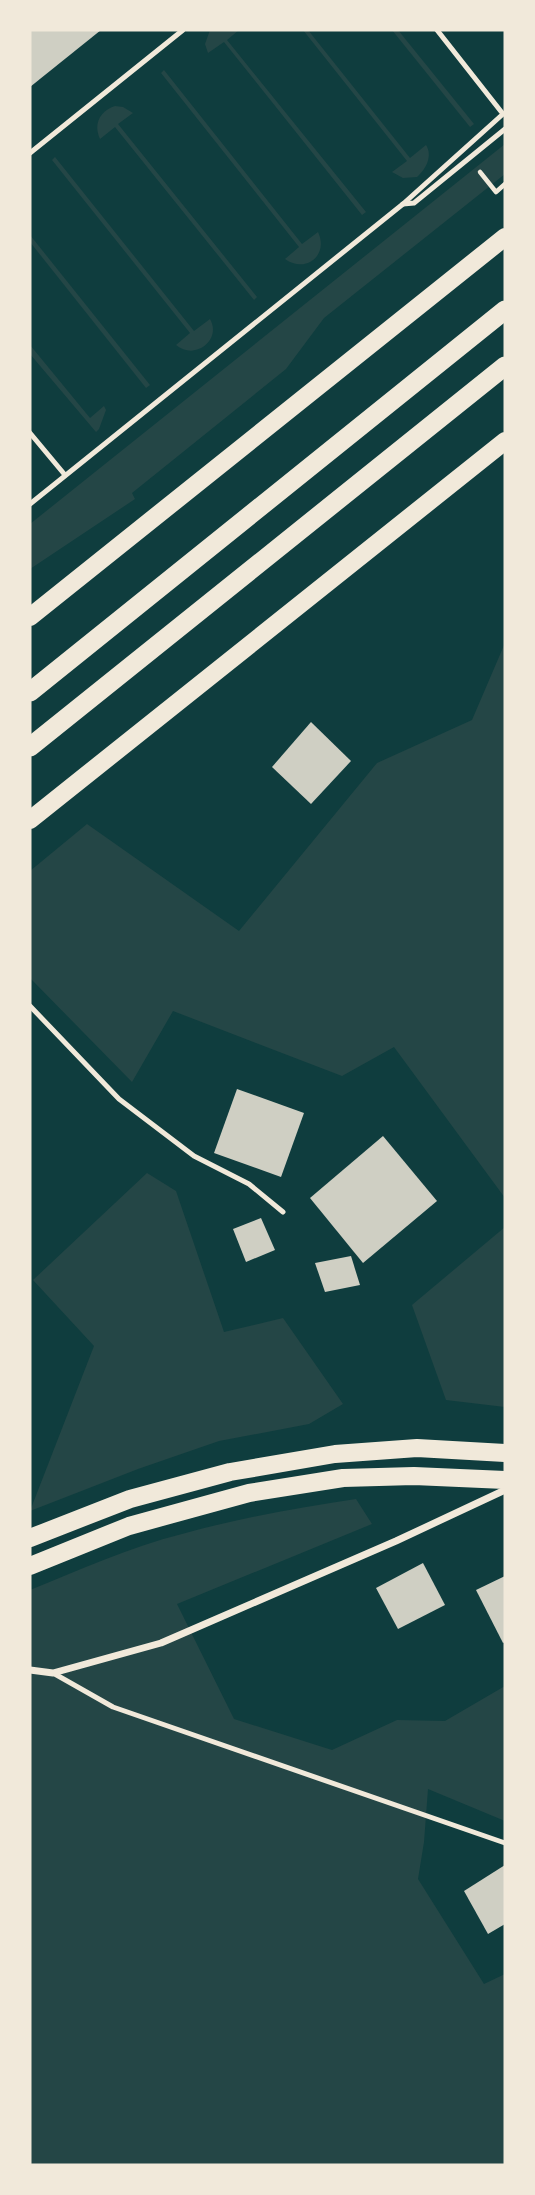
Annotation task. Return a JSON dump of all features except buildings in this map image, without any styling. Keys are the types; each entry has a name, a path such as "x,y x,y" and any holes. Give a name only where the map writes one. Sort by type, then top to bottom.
{"highway":[{"path":"30,692 505,310"},
{"path":"30,747 505,366"}],"main road":[{"path":"31,615 505,237"},
{"path":"30,820 505,441"},
{"path":"30,1538 130,1499 230,1472 335,1454 416,1448 505,1453"},
{"path":"30,1566 129,1526 249,1493 343,1478 414,1476 505,1480"}],"street":[{"path":"30,1670 53,1673 161,1643 396,1541 505,1490"}],"lane":[{"path":"30,153 183,30"},
{"path":"30,504 403,204 503,114 437,30"},
{"path":"403,204 414,203 505,129"},
{"path":"30,433 65,475"},
{"path":"30,1006 119,1099 194,1156 249,1184 283,1212"},
{"path":"53,1673 113,1707 505,1843"}],"path":[{"path":"468,159 496,192 505,184"}],"shaded area":[{"path":"210,30 239,30 227,40 366,212 362,215 224,42 208,53 205,44"},
{"path":"303,30 308,30 410,158 426,145 428,162 417,177 403,178 392,172 407,161"},
{"path":"392,30 398,30 474,124 470,127"},
{"path":"164,70 302,244 318,232 320,248 314,260 301,264 285,259 299,247 161,73"},
{"path":"115,106 133,113 118,124 257,297 254,300 115,127 100,139 97,128 99,119 105,111"},
{"path":"505,144 505,174 324,318 286,369 132,493 135,499 30,569 30,524"},
{"path":"55,157 194,331 210,319 212,334 205,346 191,351 176,345 190,333 52,160"},
{"path":"30,235 150,385 146,388 30,242"},
{"path":"30,345 90,418 104,406 106,410 96,432 30,354"},
{"path":"505,643 505,1198 394,1047 342,1076 173,1011 132,1082 30,978 30,871 87,824 239,931 377,763 472,720"},
{"path":"147,1173 176,1191 224,1332 283,1318 343,1404 309,1424 219,1441 30,1511 94,1346 33,1280"},
{"path":"505,1227 505,1407 446,1400 412,1305"},
{"path":"356,1499 372,1524 177,1604 234,1719 332,1750 397,1720 445,1721 505,1686 505,1821 428,1789 418,1879 484,1984 505,1974 505,2165 30,2165 30,1590 163,1539 247,1518"}]}
